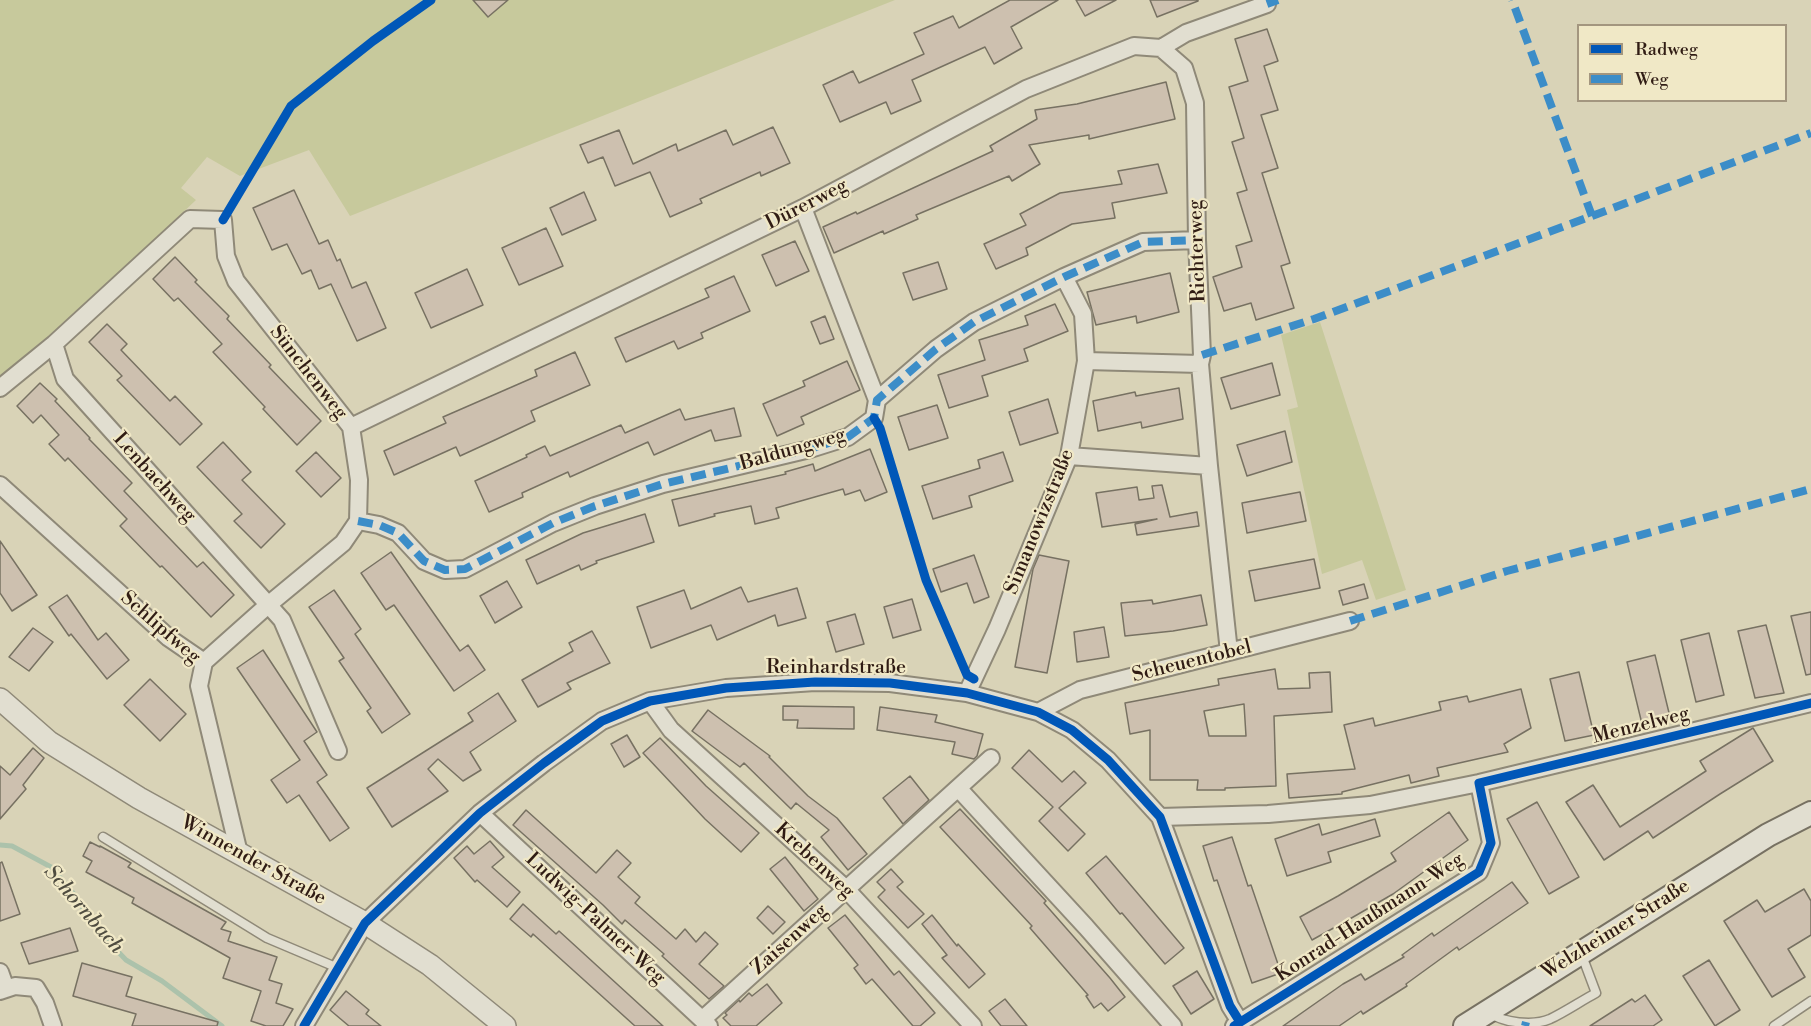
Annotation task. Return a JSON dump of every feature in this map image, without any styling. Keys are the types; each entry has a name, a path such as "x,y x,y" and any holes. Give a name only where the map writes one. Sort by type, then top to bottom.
{"main road":[{"name":"Welzheimer Straße","path":"1768,835 1811,802"},
{"name":"Welzheimer Straße","path":"1465,1026 1768,835 1811,813"}],"street":[{"path":"1161,48 1186,33 1267,4"},
{"name":"Dürerweg","path":"351,427 803,208 1026,89 1134,46 1161,48"},
{"name":"Richterweg","path":"1161,48 1184,68 1195,103 1197,240 1202,355 1200,363 1229,652"},
{"path":"803,208 877,400"},
{"name":"Sünchenweg","path":"54,344 190,219 223,220 226,256 236,281 351,427 359,480 358,521"},
{"name":"Baldungweg","path":"358,521 379,525 398,533 424,561 445,570 465,568 553,523 595,506 663,484 810,450 848,437 874,418 877,400 936,349 974,322 1064,277 1143,242 1197,240"},
{"name":"Simanowizstraße","path":"967,693 997,629 1069,456 1086,361 1083,314 1064,277"},
{"path":"0,388 54,344"},
{"name":"Lenbachweg","path":"54,344 65,379 268,605"},
{"path":"1086,361 1200,363"},
{"path":"1069,456 1209,466"},
{"name":"Schlipfweg","path":"0,485 169,638 204,662 200,686 239,853"},
{"path":"204,662 343,543 358,521"},
{"path":"268,605 282,620 338,751"},
{"name":"Scheuentobel","path":"1038,712 1080,690 1350,621"},
{"name":"Reinhardstraße","path":"307,1025 365,923 480,813 602,721 650,701 726,688 815,682 890,683 967,693 1038,712 1072,730 1108,760 1160,817 1237,1024"},
{"name":"Winnender Straße","path":"0,699 49,742 139,798 365,923 430,965 505,1026"},
{"name":"Krebenweg","path":"650,701 672,730 846,889 973,1026"},
{"name":"Menzelweg","path":"1160,817 1268,814 1370,806 1479,783 1811,703"},
{"name":"Zaisenweg","path":"706,1023 846,889 991,758"},
{"name":"Konrad-Haußmann-Weg","path":"1237,1024 1479,872 1491,843 1479,783"},
{"path":"958,788 1086,927 1173,1026"},
{"name":"Ludwig-Palmer-Weg","path":"480,813 706,1023"},
{"path":"0,972 3,990 15,986 36,988 53,1026"}],"lane":[{"path":"104,837 267,938 338,968"},
{"path":"1488,1011 1497,1018 1514,1023 1548,1020 1596,993 1581,953"},
{"path":"1774,1026 1811,1001"}],"green space":[{"path":"0,0 895,0 350,216 309,150 240,176 207,157 181,188 196,200 43,345 0,380"},
{"path":"1320,322 1406,590 1376,600 1362,560 1322,574 1287,410 1298,407 1281,335"}],"building":[{"path":"473,0 508,0 488,17"},
{"path":"1010,0 1058,0 1011,27 1022,48 994,64 985,47 912,80 921,101 891,114 886,102 840,122 823,85 853,71 859,83 924,54 914,33 953,16 959,28"},
{"path":"1076,0 1116,0 1085,16"},
{"path":"1150,0 1198,0 1198,1 1157,17"},
{"path":"1267,29 1278,61 1264,66 1278,110 1261,115 1278,168 1262,173 1290,263 1281,266 1294,308 1256,320 1251,303 1224,311 1213,277 1242,267 1236,246 1252,241 1237,193 1247,190 1232,142 1244,138 1229,87 1248,81 1235,39"},
{"path":"1166,82 1175,119 1089,139 1089,135 1029,145 1040,164 1012,181 1009,176 916,215 918,219 884,234 883,231 834,253 823,227 856,212 857,214 993,151 990,146 1037,119 1035,110 1077,104"},
{"path":"773,127 790,163 761,176 760,172 700,199 702,203 670,217 650,172 615,186 603,157 588,163 580,145 619,130 633,164 676,144 678,151 726,130 733,145"},
{"path":"1158,164 1167,193 1112,203 1115,218 1072,224 1026,248 1028,255 996,269 984,244 1026,225 1020,214 1060,193 1122,184 1118,171"},
{"path":"294,190 319,244 328,240 337,261 340,259 352,288 366,282 386,328 357,341 331,284 319,289 311,270 302,274 287,244 272,250 253,208"},
{"path":"584,192 596,220 562,235 550,208"},
{"path":"546,228 563,266 519,285 502,248"},
{"path":"795,241 809,271 776,286 762,255"},
{"path":"175,257 197,280 195,282 229,316 227,319 271,365 269,367 321,421 297,445 213,352 222,344 178,298 174,301 153,279"},
{"path":"938,262 947,289 913,300 903,273"},
{"path":"467,269 483,305 431,328 415,293"},
{"path":"1170,273 1179,312 1137,323 1136,316 1096,325 1087,292"},
{"path":"734,276 750,311 701,333 703,338 678,349 674,341 626,362 615,338 709,297 705,289"},
{"path":"1055,304 1068,331 1024,349 1028,361 982,376 988,396 949,408 938,375 985,360 979,340 1028,325 1025,316"},
{"path":"825,316 834,339 820,344 811,322"},
{"path":"107,324 127,344 121,350 170,401 175,396 202,424 180,445 117,380 122,376 89,342"},
{"path":"575,352 590,385 531,411 535,421 460,456 456,447 394,475 384,451 446,423 443,417 537,376 535,370"},
{"path":"847,361 860,390 801,417 804,424 777,436 763,404 805,386 803,381"},
{"path":"1272,363 1280,395 1231,409 1221,378"},
{"path":"40,383 57,399 55,401 89,439 132,483 124,491 197,567 203,562 234,595 211,617 120,526 127,519 68,458 65,461 49,444 59,435 41,415 33,423 17,406"},
{"path":"1179,388 1183,419 1142,428 1141,422 1098,431 1093,401 1135,392 1136,396"},
{"path":"1048,399 1058,433 1020,445 1009,412"},
{"path":"937,405 948,438 909,450 898,417"},
{"path":"734,408 741,436 715,441 711,430 654,455 648,442 570,477 568,472 522,493 523,497 489,512 475,481 545,446 550,456 621,425 625,433 680,409 685,420"},
{"path":"1285,431 1292,462 1247,476 1237,445"},
{"path":"223,442 251,472 242,480 285,524 261,548 234,521 242,514 197,467"},
{"path":"870,449 887,492 865,501 860,490 845,495 843,489 776,508 779,518 755,524 751,506 714,514 715,516 679,526 672,500 786,474 785,472 813,464 815,471"},
{"path":"316,452 341,478 321,497 296,471"},
{"path":"1003,452 1013,481 969,496 972,507 933,519 922,486 980,468 978,460"},
{"path":"1162,485 1170,517 1197,512 1199,526 1137,535 1135,524 1157,519 1102,527 1096,493 1137,487 1139,500 1154,498 1152,486"},
{"path":"1300,492 1306,521 1247,533 1242,503"},
{"path":"645,514 654,542 596,561 597,563 581,570 579,565 537,584 526,560 583,533"},
{"path":"0,541 37,595 12,611 0,593"},
{"path":"391,552 460,651 468,645 485,670 454,691 394,605 386,610 361,573"},
{"path":"974,555 989,597 974,603 967,583 941,592 933,569"},
{"path":"1039,555 1069,561 1047,673 1015,667 1033,569"},
{"path":"1314,559 1320,588 1255,601 1249,571"},
{"path":"507,581 522,607 495,623 480,596"},
{"path":"1364,584 1368,598 1343,605 1339,591"},
{"path":"741,587 748,602 797,588 806,618 778,626 775,615 717,640 711,625 651,648 637,607 684,590 691,609"},
{"path":"334,590 361,629 355,634 410,714 382,733 367,711 371,708 339,661 344,658 309,607"},
{"path":"67,595 98,640 106,633 129,660 107,679 71,634 69,636 49,607"},
{"path":"1201,595 1207,625 1125,636 1121,603 1152,600 1153,604"},
{"path":"912,599 921,630 893,638 884,607"},
{"path":"1811,612 1811,674 1806,675 1791,616"},
{"path":"855,614 864,644 836,652 827,622"},
{"path":"1766,625 1784,693 1755,698 1738,631"},
{"path":"1104,627 1109,657 1077,662 1074,632"},
{"path":"33,628 53,642 29,671 9,657"},
{"path":"592,631 610,663 567,683 571,689 538,707 522,680 573,651 569,643"},
{"path":"1709,633 1724,695 1696,702 1681,640"},
{"path":"263,650 317,732 304,741 327,775 317,782 349,828 330,841 299,795 287,803 271,780 300,760 237,668"},
{"path":"1655,655 1670,717 1642,724 1627,662"},
{"path":"1275,669 1278,689 1310,688 1309,673 1330,672 1332,712 1274,716 1276,786 1197,790 1198,780 1150,780 1150,730 1130,734 1125,703 1219,685 1218,679","holes":["1244,704 1246,736 1209,736 1204,711"]},
{"path":"1579,672 1594,735 1565,741 1550,679"},
{"path":"150,679 186,714 160,741 124,705"},
{"path":"1521,689 1531,728 1504,744 1508,752 1437,768 1439,776 1411,783 1409,775 1342,792 1342,794 1289,798 1287,774 1355,769 1344,725 1373,718 1375,726 1441,710 1439,702 1467,696 1469,702"},
{"path":"498,693 516,721 470,752 481,770 463,781 438,759 428,769 448,791 392,827 367,788 473,721 468,713"},
{"path":"783,706 854,707 854,729 797,728 798,720 783,720"},
{"path":"880,707 937,715 935,722 983,734 977,756 974,759 952,754 955,742 877,730"},
{"path":"708,710 770,756 808,796 837,818 867,854 848,870 821,837 829,830 796,803 791,809 744,763 740,767 692,731"},
{"path":"1753,728 1773,761 1653,838 1648,831 1604,860 1566,802 1593,785 1620,827 1706,771 1700,761"},
{"path":"627,735 640,757 624,767 611,744"},
{"path":"660,738 706,786 759,833 741,852 705,819 643,753"},
{"path":"33,748 44,758 23,785 26,789 0,819 0,766 10,775"},
{"path":"1029,750 1062,782 1074,771 1086,783 1059,808 1085,834 1068,851 1039,821 1053,807 1012,768"},
{"path":"910,776 929,800 903,824 883,798"},
{"path":"1537,802 1579,877 1549,894 1507,819"},
{"path":"960,809 1046,901 1044,903 1125,997 1108,1011 1101,1003 1094,1008 1086,996 1088,995 1030,928 1032,926 940,827"},
{"path":"526,810 596,873 617,850 631,863 618,877 640,897 635,903 676,939 685,929 696,942 705,932 718,944 699,964 724,986 709,999 662,956 664,954 625,920 622,924 513,825"},
{"path":"1449,812 1468,840 1393,894 1312,940 1300,917 1396,861 1391,853"},
{"path":"1375,819 1380,836 1328,852 1331,862 1287,876 1275,839 1319,824 1322,835"},
{"path":"1232,837 1281,973 1252,983 1203,846"},
{"path":"490,841 504,857 492,867 520,892 507,907 477,880 475,882 454,858 467,846 474,854"},
{"path":"90,842 131,863 128,867 226,922 221,929 231,932 228,941 277,957 269,980 282,984 276,1003 293,1009 283,1026 266,1026 251,1021 261,991 223,978 230,958 132,903 134,898 86,872 92,861 83,856"},
{"path":"1106,856 1184,948 1165,964 1086,873"},
{"path":"785,857 818,899 804,911 770,869"},
{"path":"2,862 20,914 0,921 0,863"},
{"path":"891,869 903,882 897,887 924,914 908,928 878,897 885,890 877,882"},
{"path":"1512,882 1528,903 1459,950 1457,947 1406,984 1407,986 1363,1014 1361,1011 1339,1026 1283,1026 1343,984 1361,974 1365,980 1404,957 1402,955 1432,933 1434,936"},
{"path":"1804,889 1811,901 1811,935 1788,949 1805,977 1772,997 1724,921 1757,900 1765,912"},
{"path":"523,904 556,934 559,931 663,1026 635,1026 533,934 531,937 510,919"},
{"path":"768,906 785,922 773,934 757,918"},
{"path":"845,915 894,975 899,971 935,1013 920,1026 913,1026 872,979 866,984 854,968 858,965 828,928"},
{"path":"932,915 957,946 958,944 985,974 969,988 942,958 947,955 922,924"},
{"path":"70,928 78,951 29,964 21,943"},
{"path":"1709,960 1740,1010 1715,1026 1683,976"},
{"path":"82,963 132,977 126,996 218,1022 217,1026 132,1026 136,1014 73,996"},
{"path":"1197,971 1214,999 1191,1014 1173,986"},
{"path":"767,984 782,1003 756,1026 731,1026 723,1018 727,1015 725,1013 739,1000 740,1002 749,993 752,996"},
{"path":"346,991 369,1010 366,1014 381,1026 349,1026 330,1010"},
{"path":"1645,995 1662,1020 1653,1026 1590,1026 1632,999 1635,1002"},
{"path":"1005,999 1027,1026 1001,1026 989,1011"}],"waterway":[{"name":"Schornbach","path":"0,845 12,846 51,867 74,894 93,925 126,960 162,981 222,1026"}],"marked path":[{"path":"1267,4 1278,0"},
{"path":"1202,355 1314,319 1592,216 1512,0"},
{"path":"1592,216 1811,133"},
{"path":"358,521 379,525 398,533 424,561 445,570 465,569 553,523 595,506 663,484 810,449 848,437 874,418 877,400 936,349 974,322 1064,277 1143,242 1197,240"},
{"path":"1350,621 1507,571 1811,489"},
{"path":"1525,1026 1526,1022"}],"cycle path":[{"path":"223,220 291,106 373,41 431,0"},
{"path":"874,418 880,428 926,580 967,675 974,679"},
{"path":"304,1026 365,923 480,813 602,721 650,701 726,688 815,682 890,683 967,693 1038,712 1072,730 1108,760 1160,817 1230,1006 1240,1022"},
{"path":"1234,1026 1479,872 1491,843 1479,783 1811,703"}]}
